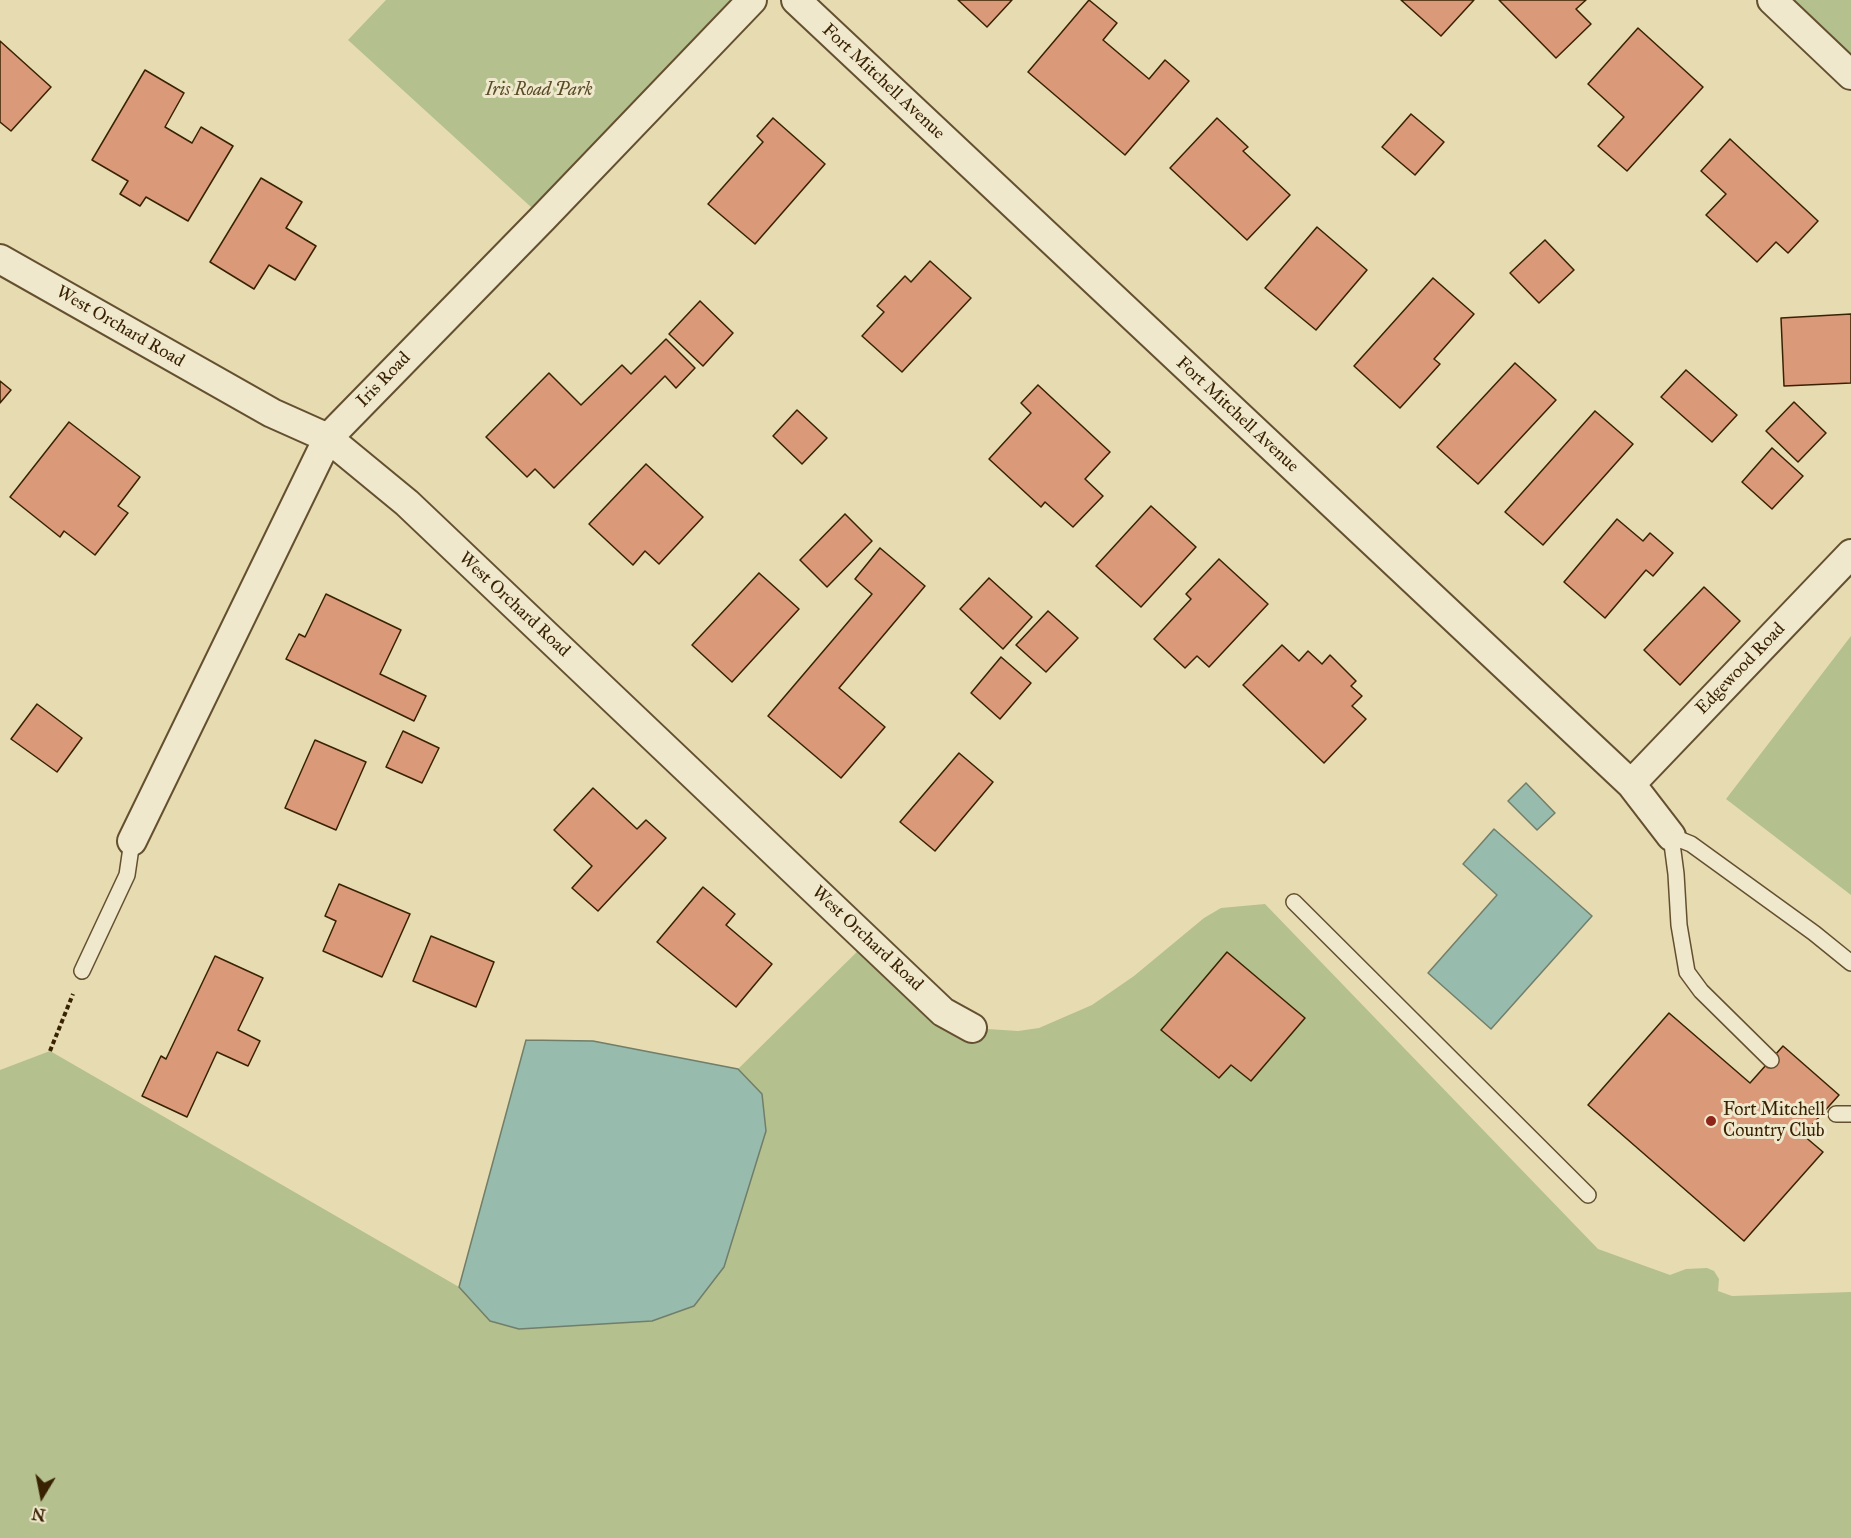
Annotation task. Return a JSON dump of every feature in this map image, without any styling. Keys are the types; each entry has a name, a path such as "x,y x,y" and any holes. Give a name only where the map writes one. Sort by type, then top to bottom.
{"street":[{"name":"Iris Road","path":"132,841 328,438 752,0"},
{"name":"Fort Mitchell Avenue","path":"796,0 1512,674 1632,784 1671,836"},
{"path":"1772,0 1851,75"},
{"name":"West Orchard Road","path":"0,259 272,413 328,438 407,503 943,1012 972,1028"},
{"name":"Edgewood Road","path":"1632,784 1851,554"}],"lane":[{"path":"1771,1060 1701,991 1687,972 1679,925 1671,836 1691,844 1814,933 1851,963"},
{"path":"82,971 128,875 132,841"},
{"path":"1294,902 1588,1195"}],"path":[{"path":"50,1051 82,971"}],"green space":[{"name":"Iris Road Park","path":"386,0 752,0 543,218 348,40"},
{"path":"1772,0 1851,0 1851,75"},
{"path":"1851,636 1851,895 1726,799"},
{"path":"1265,904 1598,1249 1670,1275 1686,1269 1707,1268 1714,1271 1719,1279 1718,1291 1732,1296 1851,1292 1851,1538 0,1538 0,1070 50,1051 459,1287 526,1040 593,1041 738,1069 868,941 972,1028 1018,1031 1039,1028 1092,1005 1134,976 1204,918 1221,908"}],"shaded area":[{"path":"1526,783 1555,813 1537,830 1508,801"},
{"path":"1494,829 1592,916 1491,1029 1428,973 1497,895 1463,864"},
{"path":"526,1040 593,1041 738,1069 762,1094 766,1131 724,1267 694,1306 652,1321 519,1329 490,1321 459,1287"}],"building":[{"path":"958,0 1012,0 987,27"},
{"path":"1089,0 1117,23 1103,40 1149,79 1165,60 1189,81 1125,155 1028,72"},
{"path":"1401,0 1474,0 1441,36"},
{"path":"1499,0 1586,0 1576,9 1591,24 1556,58"},
{"path":"1638,28 1703,87 1627,171 1598,146 1624,117 1588,84"},
{"path":"0,41 51,87 11,131 0,122"},
{"path":"145,70 184,93 165,127 192,143 201,127 233,146 188,221 146,197 140,206 120,194 128,181 92,160"},
{"path":"1411,114 1444,142 1415,175 1382,147"},
{"path":"773,118 825,164 755,244 708,204 763,142 757,136"},
{"path":"1217,118 1248,147 1243,151 1290,195 1247,240 1170,168"},
{"path":"1730,139 1818,221 1788,253 1776,242 1757,262 1706,215 1726,194 1701,171"},
{"path":"261,178 302,202 286,228 316,246 295,280 269,265 254,289 210,262"},
{"path":"1317,227 1367,270 1316,330 1265,288"},
{"path":"1545,240 1574,270 1539,303 1510,273"},
{"path":"930,261 971,298 902,372 862,336 884,312 877,306 905,276 911,282"},
{"path":"1433,278 1474,314 1434,359 1440,364 1400,408 1354,366"},
{"path":"700,301 733,333 703,366 669,334"},
{"path":"1851,314 1851,383 1784,386 1781,318"},
{"path":"666,339 695,368 676,388 665,376 554,488 535,469 527,477 486,437 549,373 581,405 622,365 631,374"},
{"path":"1515,363 1556,400 1478,484 1437,447"},
{"path":"1686,370 1737,415 1712,442 1661,397"},
{"path":"0,381 11,390 0,403"},
{"path":"1038,385 1110,452 1085,479 1103,496 1073,527 1045,502 1041,507 989,459 1031,413 1021,403"},
{"path":"1794,402 1826,433 1798,462 1766,431"},
{"path":"797,410 827,438 802,464 773,436"},
{"path":"1595,411 1633,444 1543,545 1505,512"},
{"path":"69,422 140,477 118,506 128,513 95,555 64,531 60,537 10,497"},
{"path":"1772,448 1803,476 1772,509 1742,482"},
{"path":"646,464 703,517 659,564 645,551 633,565 589,524"},
{"path":"1151,506 1196,547 1141,607 1096,566"},
{"path":"845,514 872,541 827,587 800,560"},
{"path":"1617,519 1643,541 1650,533 1673,553 1653,576 1646,570 1605,618 1564,582"},
{"path":"880,548 925,586 839,688 885,727 841,778 768,716 872,594 855,579"},
{"path":"1219,559 1268,604 1209,667 1197,656 1185,668 1154,639 1191,599 1186,594"},
{"path":"759,573 799,609 732,682 692,645"},
{"path":"989,578 1032,617 1003,649 960,609"},
{"path":"1704,587 1740,621 1680,685 1644,650"},
{"path":"326,594 401,630 380,674 426,696 414,721 286,659 299,634 305,637"},
{"path":"1048,611 1078,638 1046,672 1016,645"},
{"path":"1282,645 1299,661 1308,651 1322,664 1330,655 1356,681 1351,686 1362,696 1352,706 1366,719 1324,763 1243,685"},
{"path":"1001,657 1031,683 1000,719 971,693"},
{"path":"37,704 82,738 57,772 11,739"},
{"path":"403,731 439,748 422,783 386,767"},
{"path":"315,740 366,762 336,830 285,808"},
{"path":"959,753 993,782 935,851 900,822"},
{"path":"593,788 637,829 646,820 666,838 598,911 572,888 592,866 554,830"},
{"path":"339,884 410,914 382,977 323,951 336,921 325,916"},
{"path":"703,887 735,914 726,925 772,964 736,1007 657,942"},
{"path":"431,936 494,962 476,1007 413,981"},
{"path":"1227,952 1305,1018 1251,1081 1231,1065 1219,1078 1161,1030"},
{"path":"215,956 263,978 238,1030 260,1041 248,1066 217,1052 187,1117 142,1096 161,1056 166,1059"},
{"name":"Fort Mitchell Country Club","path":"1669,1013 1750,1083 1783,1046 1839,1095 1803,1135 1823,1152 1744,1241 1588,1105"}],"place":[{"name":"Fort Mitchell Country Club","path":"1711,1121"}]}
